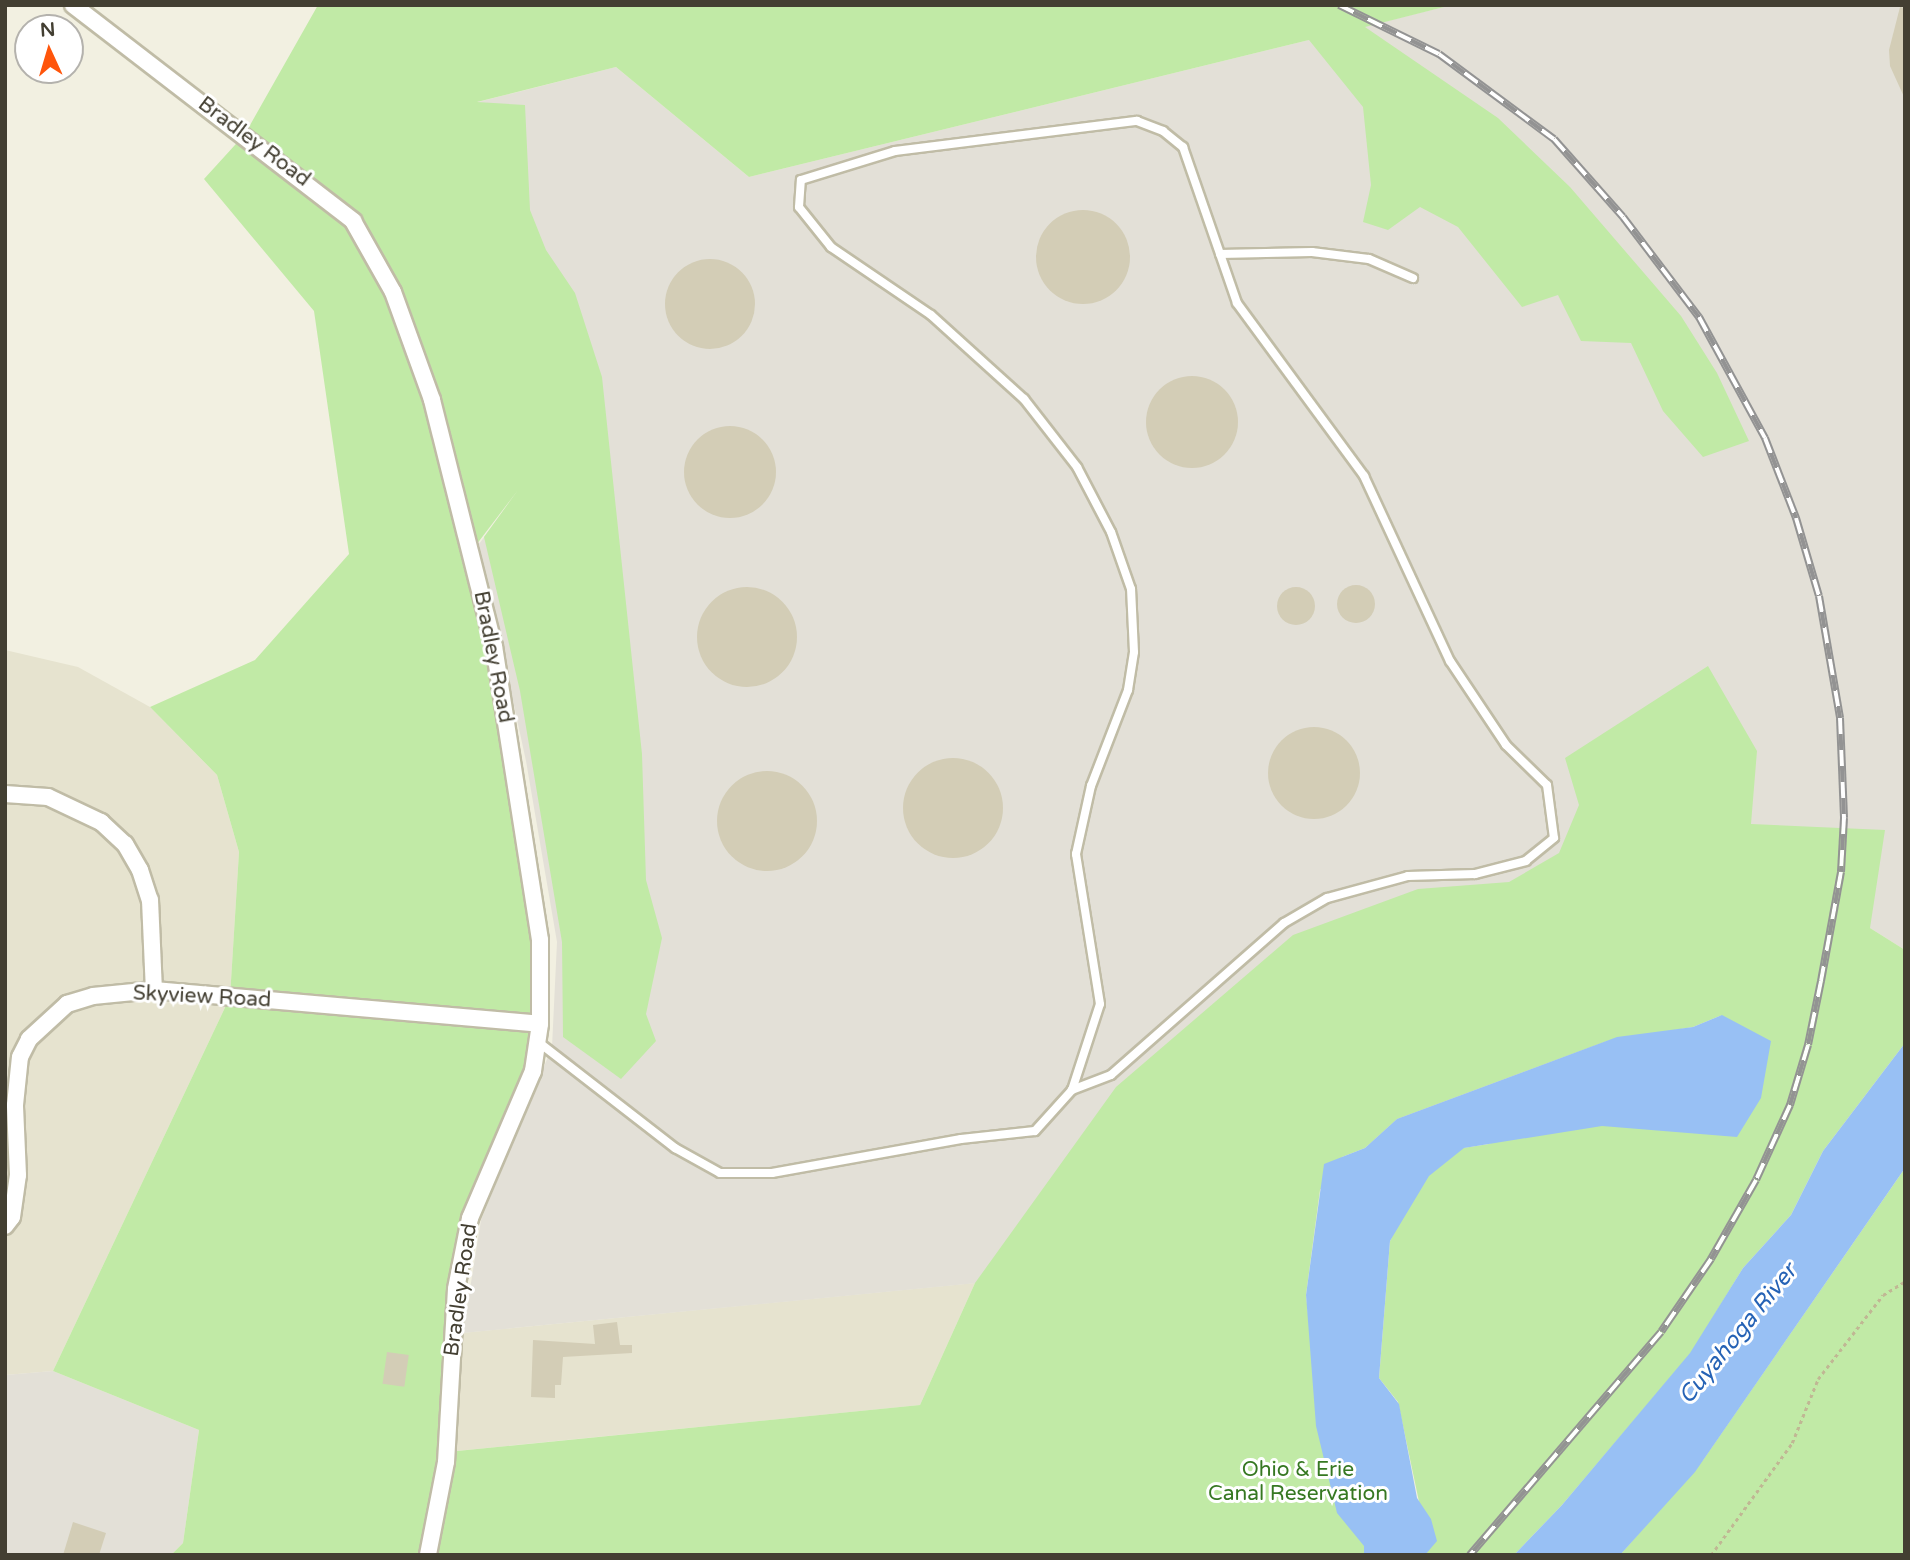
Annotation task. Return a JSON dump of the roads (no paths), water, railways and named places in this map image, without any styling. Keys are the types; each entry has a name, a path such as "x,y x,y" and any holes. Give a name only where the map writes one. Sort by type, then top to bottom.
{"street":[{"name":"Bradley Road","path":"73,5 353,221 394,292 432,400 494,646 540,940 540,1024 533,1071 470,1218 456,1289 446,1452 428,1555"},
{"path":"5,794 48,797 102,822 125,844 140,870 149,901 154,990"},
{"name":"Skyview Road","path":"5,1226 12,1217 18,1175 17,1080 29,1039 67,1004 93,996 154,990 540,1024"}],"lane":[{"path":"537,1041 675,1147 720,1173 772,1173 961,1139 1035,1131 1072,1090 1100,1004 1076,854 1091,786 1128,690 1134,652 1131,589 1111,531 1077,467 1024,399 932,315 831,247 800,207 801,180 895,151 1137,121 1163,131 1184,147 1237,303 1364,476 1450,660 1506,745 1547,785 1554,838 1526,861 1475,874 1408,876 1327,898 1284,923 1111,1075 1072,1090"},
{"path":"1220,254 1312,252 1369,259 1413,278"}],"water":[{"path":"1722,1015 1771,1041 1761,1098 1737,1137 1602,1126 1464,1148 1429,1176 1390,1241 1379,1378 1399,1404 1417,1498 1431,1519 1437,1541 1425,1555 1364,1555 1364,1546 1337,1513 1316,1426 1306,1295 1324,1164 1365,1148 1397,1119 1617,1037 1693,1027"},
{"name":"Cuyahoga River","path":"1905,1043 1905,1168 1695,1472 1620,1555 1514,1555 1562,1505 1690,1353 1743,1268 1791,1215 1823,1151"}],"railway":[{"path":"1339,5 1439,54 1554,139 1623,217 1699,317 1765,438 1796,518 1819,596 1840,718 1844,818 1841,872 1808,1045 1790,1105 1756,1180 1711,1259 1661,1332 1470,1555"}],"park label":[{"name":"Ohio & Erie Canal Reservation","path":"1298,1482"}]}
